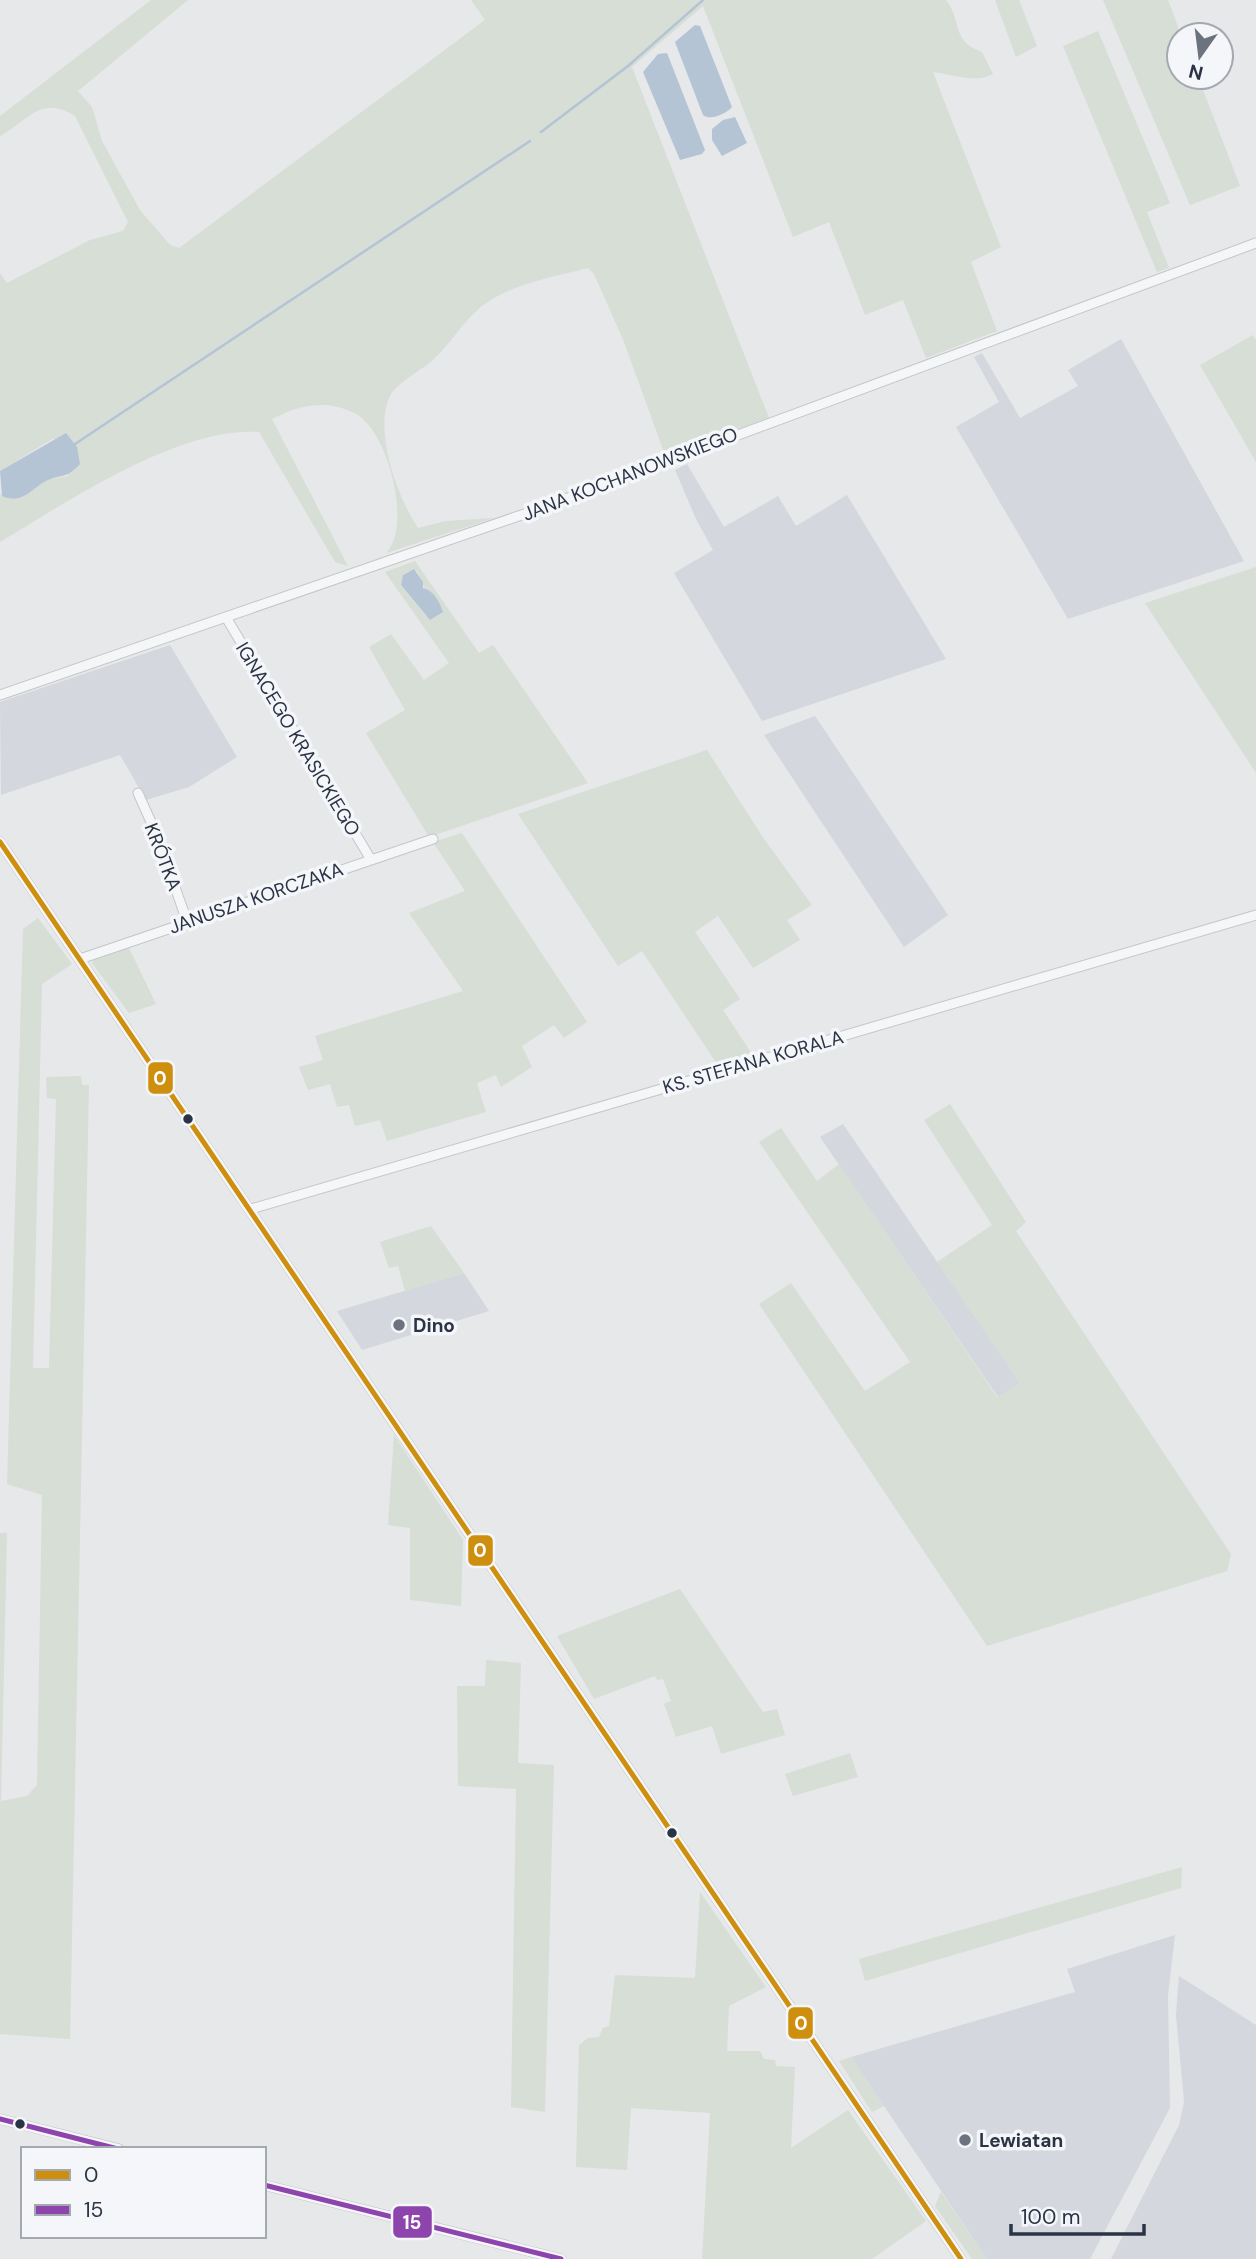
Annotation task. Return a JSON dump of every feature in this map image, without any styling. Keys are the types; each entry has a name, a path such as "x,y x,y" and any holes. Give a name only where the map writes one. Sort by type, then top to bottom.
{"street":[{"name":"JANA KOCHANOWSKIEGO","path":"0,695 227,619 533,511 1256,243"},
{"name":"IGNACEGO KRASICKIEGO","path":"227,619 370,858"},
{"name":"KRÓTKA","path":"138,793 155,831 187,921"},
{"name":"JANUSZA KORCZAKA","path":"80,959 370,858 433,839"},
{"path":"0,842 961,2259"},
{"name":"KS. STEFANA KORALA","path":"251,1209 1256,915"},
{"path":"0,2119 111,2147"},
{"path":"266,2185 561,2259"}],"shaded area":[{"path":"151,0 188,0 78,91 92,107 102,141 140,210 170,245 179,248 485,20 471,0 946,0 961,36 965,42 982,52 993,74 971,78 933,72 1001,247 971,262 997,331 926,358 903,300 865,315 829,222 793,237 703,6 632,67 769,418 665,455 624,342 594,274 588,268 533,282 493,298 475,312 435,358 399,385 390,396 384,427 390,464 403,500 418,528 446,521 494,518 386,553 394,540 397,501 393,479 377,438 366,422 354,413 333,406 313,405 272,419 348,566 335,562 259,432 228,433 160,453 125,469 0,542 0,494 7,498 19,498 46,481 68,476 54,438 0,471 0,273 7,283 90,240 123,231 128,222 75,116 63,110 45,108 36,111 0,136 0,116"},
{"path":"995,0 1019,0 1037,46 1016,57"},
{"path":"1103,0 1168,0 1176,21 1165,21 1165,91 1203,91 1240,186 1190,205"},
{"path":"1098,31 1170,203 1147,212 1169,268 1157,272 1063,46"},
{"path":"1253,335 1256,340 1256,462 1200,365"},
{"path":"1121,339 1244,561 1068,619 956,427 999,402 974,357 982,353 1020,418 1078,386 1068,370"},
{"path":"687,464 724,527 778,496 796,526 847,495 946,659 762,721 674,573 713,550 675,470"},
{"path":"415,561 479,653 493,645 588,783 429,837 366,733 405,710 369,647 391,634 424,680 449,663 385,572","holes":["412,570 417,571 425,589 426,616 401,585 403,575"]},
{"path":"1256,567 1256,773 1145,603"},
{"path":"170,645 237,757 189,787 146,800 120,755 1,795 0,702"},
{"path":"815,716 948,915 904,947 764,735"},
{"path":"707,750 762,836 812,905 787,920 800,940 753,968 718,916 695,932 740,999 723,1010 752,1054 717,1064 642,951 618,966 518,814"},
{"path":"462,833 587,1022 564,1038 554,1025 522,1046 532,1067 501,1087 496,1075 477,1083 486,1112 387,1141 380,1120 355,1126 349,1105 337,1107 330,1084 308,1090 299,1067 323,1060 315,1036 463,991 409,913 465,891 433,842"},
{"path":"38,918 72,964 42,984 33,1368 49,1368 56,1099 47,1098 46,1077 81,1076 82,1085 89,1085 70,2039 0,2034 0,1533 7,1533 1,1801 27,1796 37,1785 42,1495 7,1484 23,929"},
{"path":"128,946 156,1004 129,1013 92,963 96,956"},
{"path":"950,1104 1026,1222 1016,1231 1231,1554 1227,1571 987,1646 759,1304 791,1283 865,1391 910,1362 759,1142 781,1128 817,1181 839,1164 997,1397 1020,1383 937,1262 992,1225 924,1120"},
{"path":"843,1124 1020,1383 998,1397 820,1137"},
{"path":"431,1226 464,1273 405,1291 398,1266 389,1268 380,1242"},
{"path":"464,1273 489,1311 362,1350 337,1311"},
{"path":"394,1435 463,1540 461,1606 410,1600 410,1528 388,1525"},
{"path":"680,1589 763,1712 777,1709 785,1735 721,1754 712,1726 676,1737 664,1704 671,1701 663,1679 657,1680 655,1676 594,1699 557,1636"},
{"path":"486,1660 521,1663 518,1763 554,1765 545,2112 511,2107 516,1789 458,1786 457,1686 485,1686"},
{"path":"850,1753 858,1777 793,1796 785,1774"},
{"path":"1182,1867 1181,1888 865,1981 859,1959"},
{"path":"700,1892 766,1987 729,2006 727,2051 760,2051 764,2059 775,2060 776,2066 795,2067 791,2148 848,2110 926,2221 872,2259 702,2259 710,2113 631,2108 627,2170 576,2167 579,2045 588,2038 599,2037 603,2028 609,2026 615,1975 695,1978"},
{"path":"1175,1935 1168,1996 1170,2108 1090,2259 987,2259 851,2057 1075,1992 1067,1969"},
{"path":"1179,1976 1256,2025 1256,2259 1111,2259 1179,2125 1184,2102 1176,2015"},
{"path":"851,2057 884,2106 872,2112 839,2061"},
{"path":"941,2192 987,2259 972,2259 935,2206"}],"water":[{"path":"695,25 700,26 732,107 714,117 703,115 675,42"},
{"path":"667,53 705,150 702,154 680,160 643,72 658,54"},
{"path":"735,117 747,143 722,156 712,140 712,129 723,120"},
{"path":"66,433 77,447 80,464 75,469 46,481 21,497 15,499 2,496 0,471"},
{"path":"414,569 423,582 423,588 436,597 443,612 430,620 401,585 403,575"}],"waterway":[{"path":"541,132 628,66 703,0"},
{"path":"75,444 530,141"}],"transit line":[{"name":"0","path":"0,842 961,2259"},
{"name":"15","path":"0,2119 110,2147"},
{"name":"15","path":"266,2185 561,2259"}],"place":[{"name":"Dino","path":"399,1325"},
{"name":"Lewiatan","path":"965,2140"}]}
